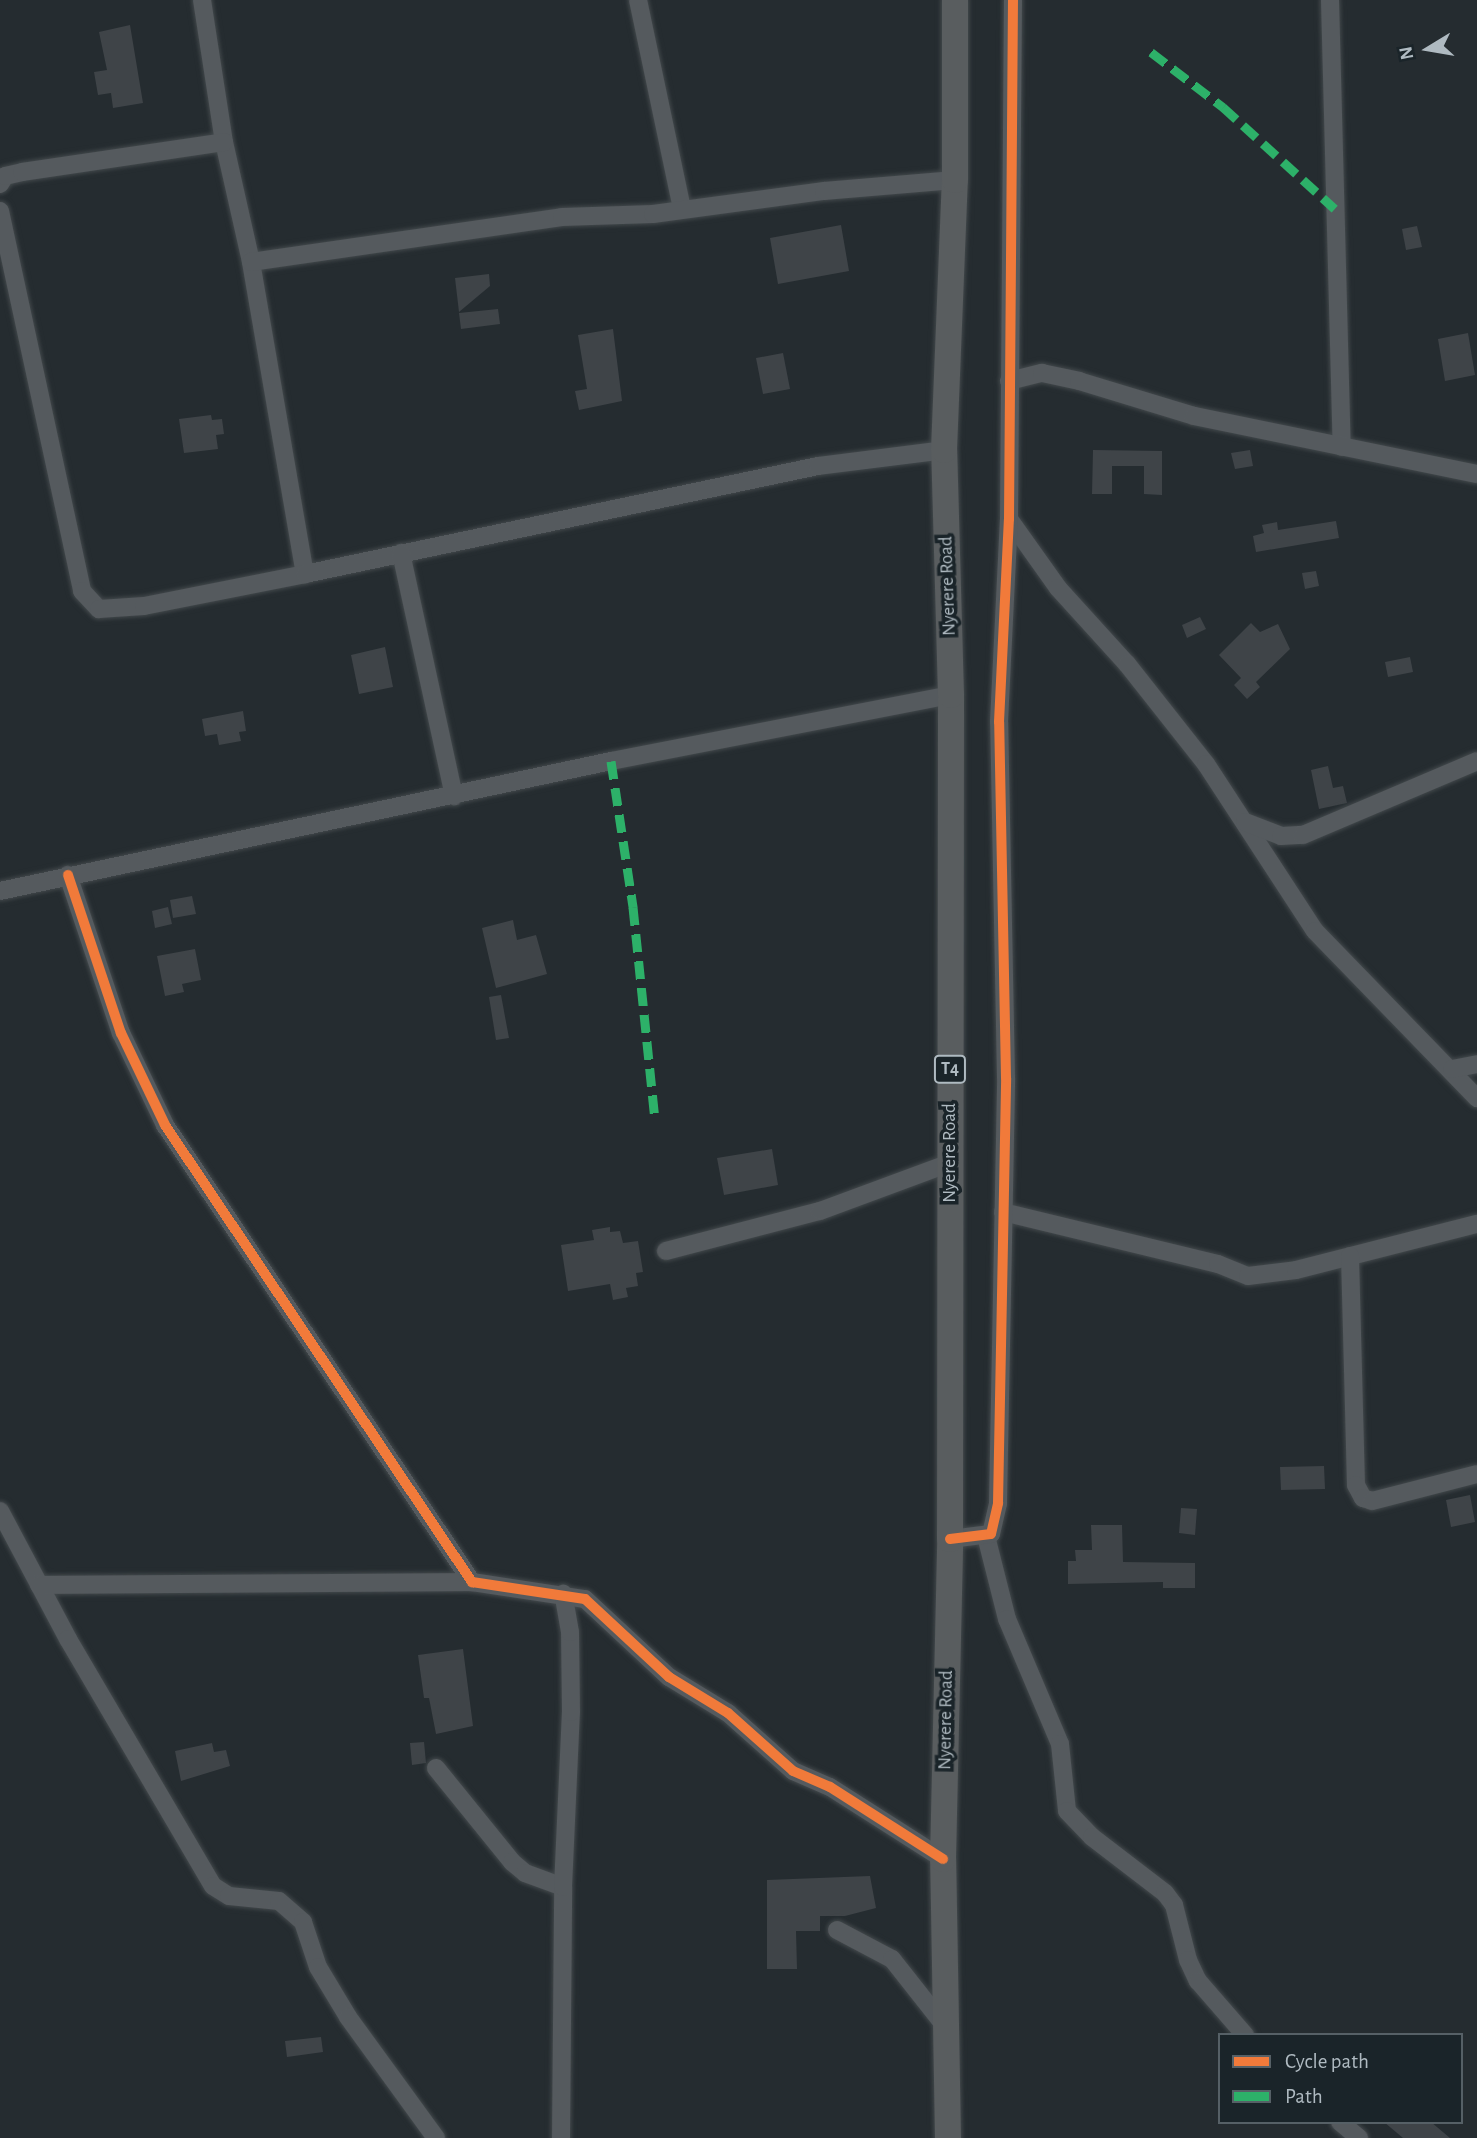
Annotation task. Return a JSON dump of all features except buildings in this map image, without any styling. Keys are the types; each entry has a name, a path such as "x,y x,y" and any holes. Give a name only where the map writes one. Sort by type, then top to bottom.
{"highway":[{"name":"Nyerere Road","path":"948,2138 943,1859 950,1539 951,695 944,450 955,180 955,0"}],"street":[{"path":"202,0 224,142 251,262 305,574"},
{"path":"638,0 682,208"},
{"path":"950,1539 986,1536 995,1530 998,1503 1006,1078 999,722 1009,519 1013,0"},
{"path":"1330,0 1342,447"},
{"path":"2,173 224,142"},
{"path":"251,262 562,217 682,208 955,180"},
{"path":"0,211 6,274 65,497 82,591 91,603 109,609 144,606 305,574 818,466 944,450"},
{"path":"1009,381 1042,373 1079,381 1195,416 1477,474"},
{"path":"1009,519 1058,588 1127,664 1206,764 1315,931 1360,982 1452,1069 1477,1098"},
{"path":"401,552 454,796"},
{"path":"0,891 951,695"},
{"path":"1245,822 1280,836 1304,835 1477,761"},
{"path":"68,875 121,1033 165,1125 472,1582"},
{"path":"1452,1069 1477,1064"},
{"path":"666,1251 820,1211 950,1163"},
{"path":"1003,1212 1218,1264 1248,1276 1350,1256 1477,1224"},
{"path":"1350,1256 1356,1485 1363,1499 1372,1501 1477,1474"},
{"path":"0,1511 39,1585 213,1886 229,1896 279,1901 303,1922 318,1967 348,2017 436,2138"},
{"path":"986,1536 1007,1619 1060,1744 1067,1811 1092,1837 1165,1893 1174,1905 1198,1981 1243,2033"},
{"path":"39,1585 472,1582 584,1599 669,1677 729,1713 762,1748 793,1771 830,1787 943,1859"},
{"path":"561,2138 563,1887 571,1712 570,1632 563,1594"},
{"path":"436,1768 512,1862 525,1873 563,1887"},
{"path":"837,1930 892,1959 945,2026"},
{"path":"1342,2124 1359,2138"}],"marked path":[{"path":"1151,52 1223,107 1335,209"},
{"path":"611,761 633,907 655,1120"}],"cycle path":[{"path":"950,1539 991,1534 998,1503 1006,1078 999,722 1009,519 1013,0"},
{"path":"68,875 121,1033 165,1125 472,1582 585,1599 669,1677 728,1713 793,1771 830,1787 943,1859"}]}
